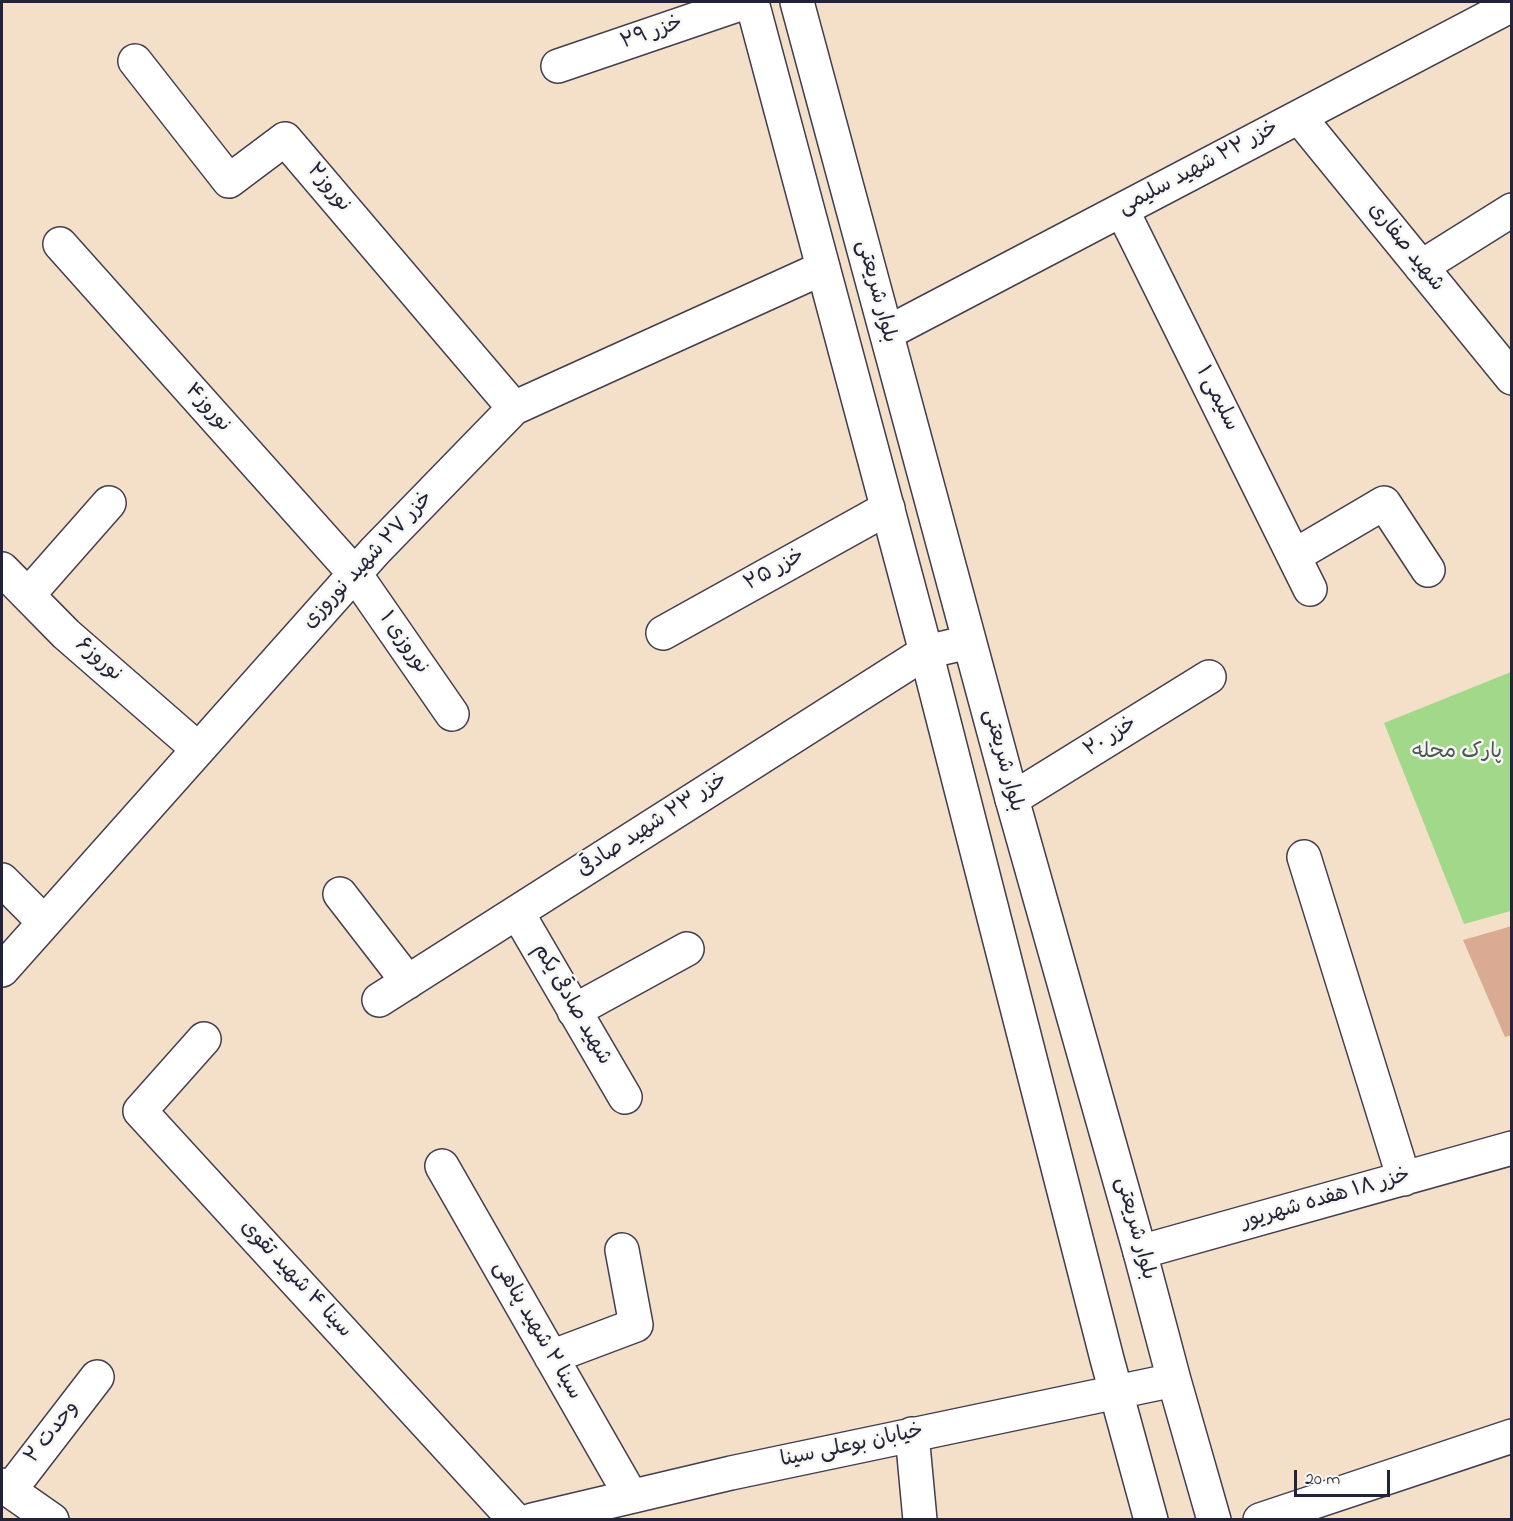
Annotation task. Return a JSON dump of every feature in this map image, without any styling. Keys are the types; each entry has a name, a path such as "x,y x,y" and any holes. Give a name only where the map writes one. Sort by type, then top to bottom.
{"street":[{"name":"خزر ۲۹","path":"558,66 746,2"},
{"name":"بلوار شریعتی","path":"752,2 926,652 1115,1391 1151,1520"},
{"name":"بلوار شریعتی","path":"797,2 1012,799 1214,1520"},
{"name":"خزر ۲۲ شهید سلیمی","path":"886,333 1299,117 1500,6"},
{"name":"نوروز۲","path":"135,61 229,181 285,139 514,408"},
{"name":"شهید صفاری","path":"1299,117 1512,378"},
{"name":"سلیمی ۱","path":"1122,210 1311,589"},
{"path":"1421,267 1512,210"},
{"name":"نوروز۴","path":"60,244 355,574"},
{"name":"خزر ۲۷ شهید نوروزی","path":"2,970 355,574 514,408 823,268"},
{"path":"27,595 109,503"},
{"path":"1294,556 1384,503 1428,570"},
{"name":"خزر ۲۵","path":"663,633 888,508"},
{"name":"نوروز۶","path":"2,569 66,634 198,749"},
{"name":"نوروزی ۱","path":"355,574 452,714"},
{"name":"خزر ۲۳ شهید صادقی","path":"380,1000 926,652 969,642"},
{"name":"خزر ۲۰","path":"1012,799 1209,677"},
{"path":"1304,857 1404,1179"},
{"path":"2,880 44,922"},
{"path":"340,894 408,982"},
{"name":"شهید صادقی یکم","path":"517,912 625,1097"},
{"path":"574,1011 687,949"},
{"name":"سینا ۴ شهید تقوی","path":"204,1039 140,1111 515,1520"},
{"name":"خزر ۱۸ هفده شهریور","path":"1140,1252 1512,1148"},
{"name":"سینا ۲ شهید پناهی","path":"442,1166 551,1357 614,1506"},
{"path":"551,1357 636,1325 622,1250"},
{"name":"وحدت ۲","path":"6,1487 97,1377"},
{"name":"خیابان بوعلی سینا","path":"532,1520 614,1506 731,1473 1174,1380"},
{"path":"912,1434 920,1520"},
{"path":"1260,1520 1512,1436"},
{"path":"6,1487 52,1520"}],"green space":[{"name":"پارک محله","path":"1511,672 1511,911 1464,924 1384,723"}],"building":[{"path":"1512,926 1512,1035 1505,1037 1463,940"}]}
